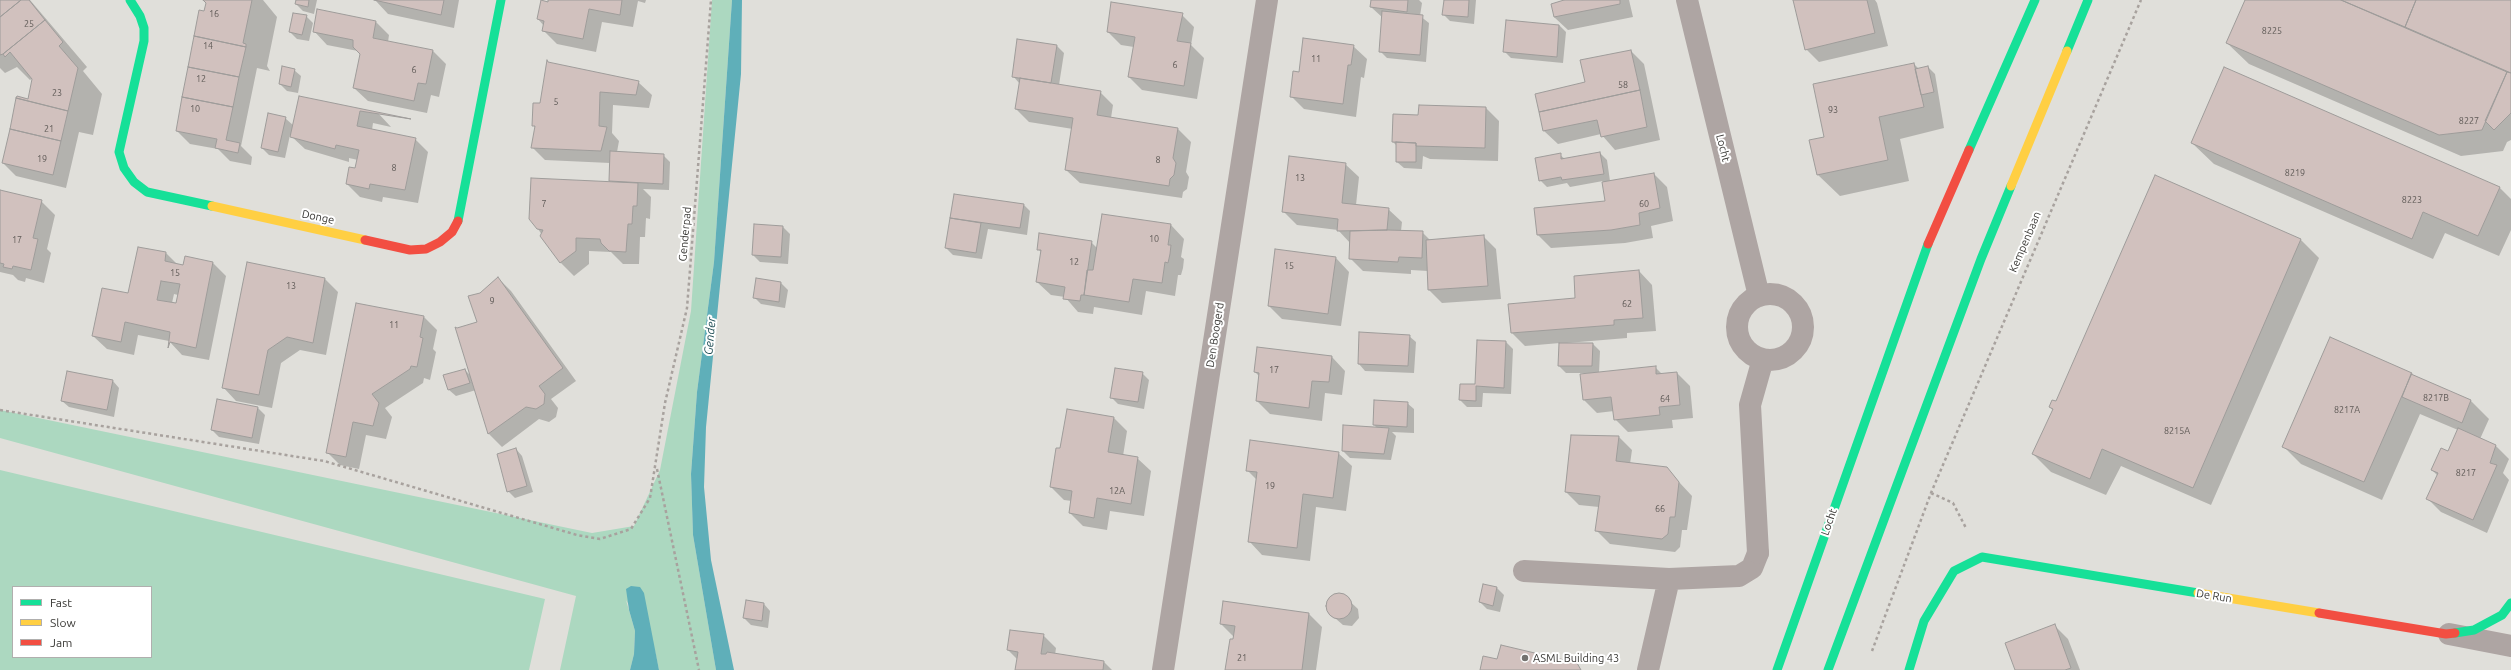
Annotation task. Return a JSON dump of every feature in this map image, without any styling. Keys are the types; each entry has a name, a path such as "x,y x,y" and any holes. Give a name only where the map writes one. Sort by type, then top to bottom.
{"street":[{"name":"Donge","path":"130,0 140,16 144,42 119,152 124,168 134,182 147,192 410,250 426,248 440,242 452,232 460,218 501,0"},
{"name":"Den Boogerd","path":"1163,670 1266,0"},
{"name":"Locht","path":"1687,0 1759,296"},
{"name":"Locht","path":"1777,670 1929,242 2035,0"},
{"path":"1828,670 1981,259 2088,0"},
{"path":"1771,294 1783,296 1793,303 1800,313 1803,325 1802,336 1796,347 1786,355 1775,359 1763,359 1753,355 1745,348 1737,329 1743,309 1759,296 1771,294"},
{"path":"1524,571 1668,578 1739,576 1752,568 1758,553 1750,405 1763,359"},
{"path":"1909,670 1924,621 1954,571 1982,557"},
{"name":"De Run","path":"1982,557 2511,646"},
{"path":"1648,670 1668,578"},
{"name":"De Run","path":"2446,634 2474,630 2502,615 2511,603"}],"path":[{"name":"Genderpad","path":"0,410 324,461 577,535 600,539 631,529 650,498 665,403 687,308 711,0"},
{"name":"Kempenbaan","path":"1931,494 2141,0"},
{"path":"656,466 699,670"},
{"path":"1871,655 1931,494 1953,503 1982,557"}],"green space":[{"path":"712,0 732,0 714,262 697,392 691,474 693,535 716,670 659,670 655,651 626,600 635,631 634,654 630,670 560,670 576,596 0,438 0,410 592,533 634,526 660,470 691,311"},
{"path":"0,470 545,599 529,670 0,670"}],"water":[{"name":"Gender","path":"732,0 742,0 741,74 706,427 704,487 711,560 734,670 716,670 693,535 691,474 697,392 714,262"},
{"path":"631,586 640,587 644,593 659,670 630,670 634,654 635,631 629,610 626,589"}],"building":[{"path":"0,0 21,0 0,17"},
{"path":"21,0 29,0 45,20 0,55 0,17"},
{"path":"203,0 252,0 243,43 246,44 246,47 194,36 199,10 204,11 206,3"},
{"path":"296,0 309,0 308,7 295,4"},
{"path":"374,0 444,0 441,15"},
{"path":"541,0 548,2 548,0 622,0 620,15 589,9 583,39 542,31 544,21 537,19"},
{"path":"1371,0 1408,0 1407,12 1370,7"},
{"path":"1444,0 1469,0 1468,17 1442,15"},
{"path":"1564,0 1620,0 1620,4 1554,17 1551,4"},
{"path":"1793,0 1867,0 1875,33 1805,50"},
{"path":"2245,0 2341,0 2507,72 2482,130 2439,135 2226,43"},
{"path":"2341,0 2416,0 2405,27"},
{"path":"2416,0 2511,0 2511,73 2405,27"},
{"path":"1111,2 1183,13 1177,41 1191,43 1184,86 1128,77 1135,37 1107,32"},
{"path":"317,9 376,21 373,38 433,50 426,84 418,83 414,101 353,88 360,54 353,47 353,40 313,32"},
{"path":"1382,11 1423,15 1420,55 1379,52"},
{"path":"293,13 307,15 302,35 289,32"},
{"path":"45,20 63,42 59,46 78,68 68,111 16,98 17,96 28,99 32,79 10,52 5,57 3,54"},
{"path":"1506,20 1559,25 1557,57 1503,52"},
{"path":"194,36 246,47 239,77 188,67"},
{"path":"1303,38 1354,45 1351,65 1348,65 1343,104 1290,97 1293,71 1299,72"},
{"path":"1017,39 1057,45 1051,83 1012,77"},
{"path":"1631,50 1640,90 1539,112 1535,94 1585,82 1580,60"},
{"path":"547,60 548,62 639,81 636,95 600,92 599,126 607,127 601,151 531,148 535,126 532,126 533,103 540,103"},
{"path":"1914,63 1924,107 1879,117 1888,160 1817,175 1809,140 1824,137 1813,84"},
{"path":"282,66 295,69 291,87 279,84"},
{"path":"1928,66 1934,92 1921,95 1915,69"},
{"path":"188,67 239,77 233,107 182,97"},
{"path":"2224,67 2500,187 2478,236 2423,212 2412,239 2191,143"},
{"path":"2507,72 2511,73 2511,113 2494,130 2485,121"},
{"path":"1020,78 1101,91 1097,115 1178,128 1173,158 1176,163 1174,175 1170,179 1169,186 1065,170 1073,118 1015,109"},
{"path":"1640,90 1647,127 1601,137 1597,120 1543,131 1539,112"},
{"path":"299,96 411,119 360,111 357,126 416,138 405,190 370,184 369,189 346,184 349,167 355,168 359,150 336,145 335,149 290,137"},
{"path":"182,97 233,107 226,140 240,143 238,153 215,148 217,139 176,131"},
{"path":"16,98 68,111 61,141 10,129"},
{"path":"1419,105 1486,107 1485,148 1416,146 1416,143 1392,142 1393,114 1418,115"},
{"path":"268,113 286,117 278,152 261,148"},
{"path":"10,129 61,141 53,175 2,163"},
{"path":"1396,142 1416,143 1416,162 1396,162"},
{"path":"610,151 664,154 663,184 609,181"},
{"path":"1600,152 1604,174 1562,180 1561,177 1539,181 1535,158 1561,153 1561,159"},
{"path":"1289,156 1346,163 1342,203 1389,208 1387,230 1337,231 1338,219 1282,212"},
{"path":"1654,173 1660,208 1639,213 1640,225 1611,230 1537,235 1534,208 1605,201 1602,182"},
{"path":"2155,175 2301,239 2193,488 2102,449 2090,479 2032,454 2053,409 2049,407 2052,400 2056,401"},
{"path":"531,178 638,183 637,206 633,206 632,224 628,224 626,252 609,251 601,243 600,239 576,238 576,251 560,263 540,236 543,230 537,229 529,219"},
{"path":"0,190 42,200 33,238 38,239 31,270 13,266 12,269 3,267 4,264 0,263"},
{"path":"954,194 1024,204 1020,228 950,218"},
{"path":"1102,214 1171,224 1168,245 1171,245 1170,254 1168,263 1165,262 1162,283 1133,279 1129,302 1084,295 1087,270 1093,270"},
{"path":"950,218 981,223 976,253 945,248"},
{"path":"754,224 783,226 781,257 752,255"},
{"path":"1350,231 1423,231 1422,258 1399,257 1398,262 1349,259"},
{"path":"1039,233 1092,241 1084,295 1081,295 1080,301 1063,299 1065,287 1036,282 1041,250 1037,250"},
{"path":"1484,235 1488,286 1428,290 1426,240"},
{"path":"138,247 166,252 165,261 183,265 185,256 213,262 196,348 170,342 168,348 170,332 125,322 121,342 92,336 102,288 128,293","holes":["161,281 180,284 176,303 157,300"]},
{"path":"1275,249 1336,257 1328,314 1268,306"},
{"path":"247,262 325,278 313,343 287,337 268,350 259,395 222,388"},
{"path":"1639,270 1643,318 1614,320 1614,325 1511,333 1508,304 1575,298 1574,276"},
{"path":"498,277 563,368 539,386 545,394 544,404 536,409 526,407 488,434 455,327 457,328 477,322 468,296 480,293"},
{"path":"756,278 781,282 779,302 753,298"},
{"path":"356,303 424,316 420,337 423,338 417,367 411,366 410,369 372,394 379,403 373,426 353,422 346,457 326,453"},
{"path":"1359,332 1410,335 1408,366 1358,364"},
{"path":"2330,337 2412,373 2364,482 2282,447"},
{"path":"1477,340 1506,341 1504,388 1476,386 1476,401 1459,400 1460,384 1475,384"},
{"path":"1559,343 1593,343 1592,366 1558,366"},
{"path":"1257,347 1332,356 1329,382 1312,381 1309,408 1256,401 1259,373 1254,372"},
{"path":"1656,366 1656,374 1677,372 1680,405 1659,407 1660,415 1614,420 1611,397 1583,400 1580,374"},
{"path":"1115,368 1143,372 1138,402 1110,398"},
{"path":"465,369 470,383 448,390 443,375"},
{"path":"67,371 113,380 107,410 61,401"},
{"path":"2411,374 2471,400 2462,423 2402,397"},
{"path":"217,399 258,407 252,438 211,430"},
{"path":"1374,400 1408,402 1407,427 1373,425"},
{"path":"1067,409 1114,417 1108,452 1138,457 1131,504 1097,498 1094,518 1069,513 1072,491 1050,487 1056,448 1060,448"},
{"path":"1343,425 1389,428 1384,454 1342,451"},
{"path":"2458,428 2496,445 2490,463 2497,465 2473,520 2426,499 2438,473 2431,470 2441,448 2448,451"},
{"path":"1571,435 1619,436 1616,461 1667,467 1679,482 1675,517 1670,517 1668,534 1662,539 1595,531 1600,496 1565,492"},
{"path":"1250,440 1339,452 1333,498 1303,494 1297,548 1248,542 1257,472 1246,471"},
{"path":"516,448 527,486 507,492 497,454"},
{"path":"1483,584 1497,587 1493,606 1479,602"},
{"path":"1339,593 1348,597 1352,606 1348,615 1339,619 1330,615 1326,606 1330,597"},
{"path":"746,600 764,603 762,621 743,618"},
{"path":"1223,601 1309,613 1302,670 1225,670 1230,639 1233,639 1235,626 1220,624"},
{"path":"2055,624 2071,668 2065,670 2015,670 2005,643"},
{"path":"1010,630 1044,634 1041,654 1046,654 1047,652 1104,661 1103,670 1015,670 1018,652 1007,650"},
{"name":"ASML Building 43","path":"1501,645 1577,663 1581,670 1480,670 1483,656 1497,659"}],"traffic: fast":[{"path":"130,0 140,16 144,28 144,41 119,152 124,168 134,182 147,192 212,206"},
{"path":"458,221 501,0"},
{"path":"1969,150 2035,0"},
{"path":"2067,51 2088,0"},
{"path":"1828,670 1981,259 2011,186"},
{"path":"1777,670 1928,244"},
{"path":"1909,670 1924,621 1954,571 1982,557 2198,593"},
{"path":"2455,633 2474,630 2502,615 2511,603"}],"traffic: slow":[{"path":"2011,186 2067,51"},
{"path":"212,206 365,240"},
{"path":"2198,593 2319,613"}],"traffic: jam":[{"path":"1928,244 1969,150"},
{"path":"365,240 410,250 426,249 440,242 452,232 458,221"},
{"path":"2319,613 2446,634 2455,633"}],"place":[{"name":"ASML Building 43","path":"1525,658"}]}
